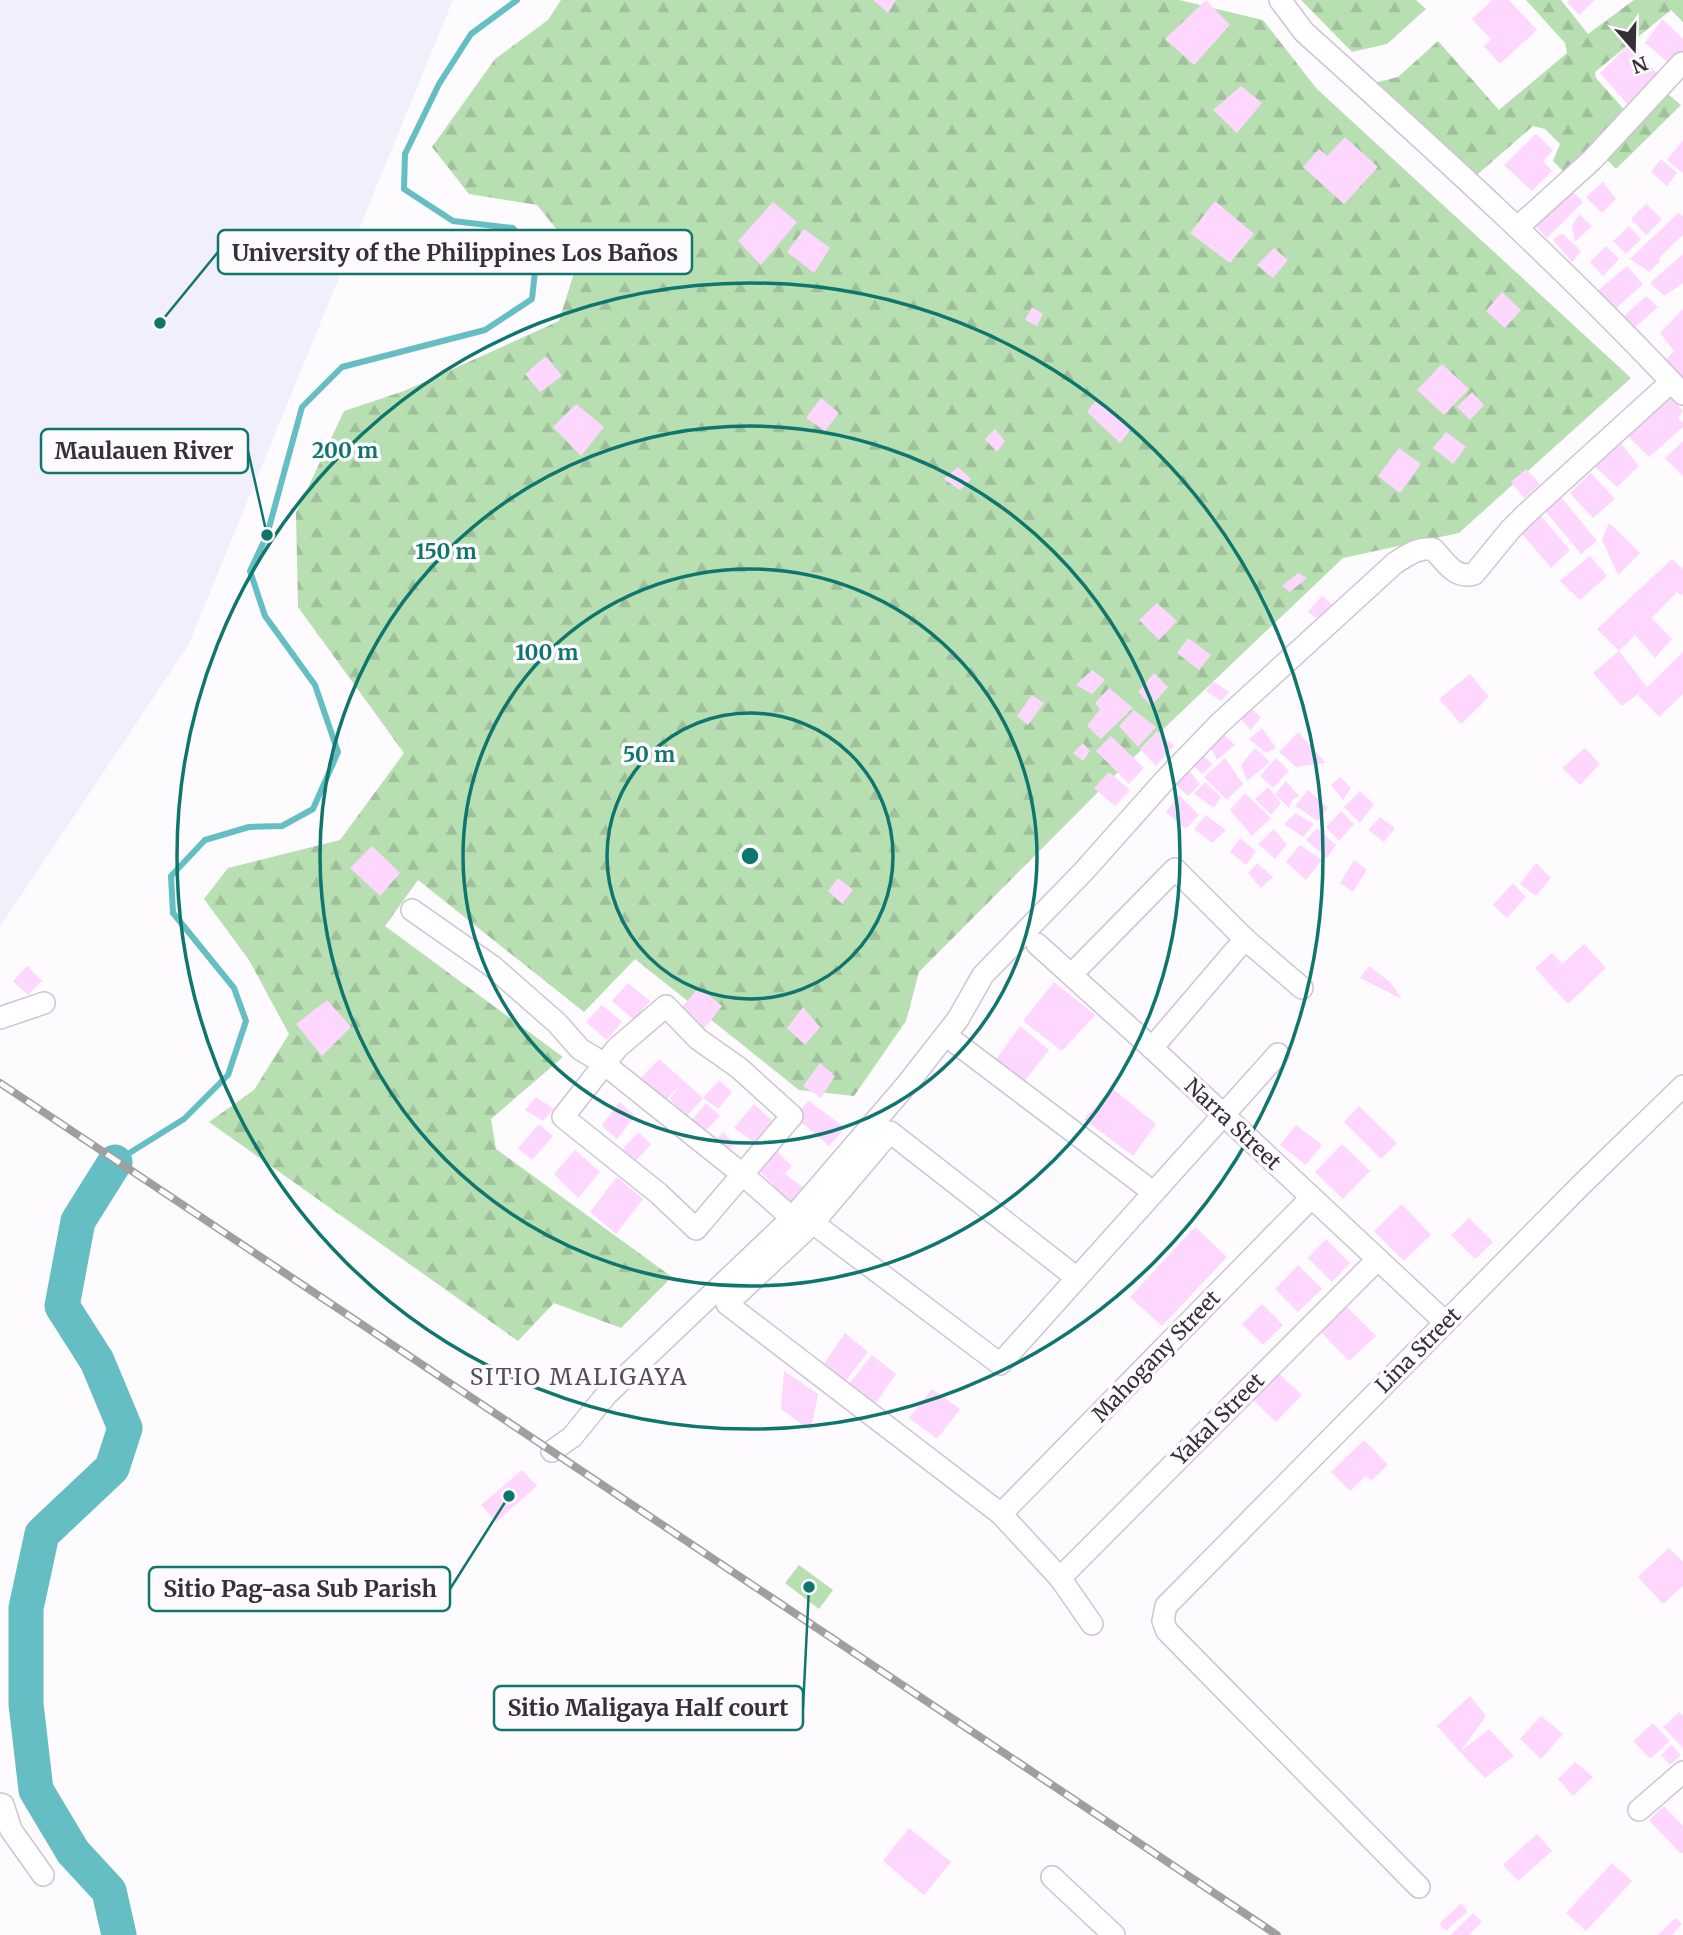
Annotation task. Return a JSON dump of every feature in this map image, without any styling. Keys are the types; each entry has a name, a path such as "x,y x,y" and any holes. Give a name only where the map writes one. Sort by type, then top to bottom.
{"street":[{"path":"552,1451 572,1437 607,1394 802,1221 869,1131 945,1037 983,975 1084,871 1220,723 1395,563 1411,553 1424,548 1433,549 1455,573 1465,576 1474,574 1526,514 1677,388 1518,227 1304,32 1280,0"},
{"path":"1518,227 1592,160 1682,63"},
{"path":"1072,974 1175,869 1245,939 1302,988"},
{"path":"412,910 492,966 557,1023 580,1049 603,1063 802,1221 1000,1364 1278,1054"},
{"path":"1152,1048 1245,939"},
{"name":"Narra Street","path":"1037,944 1445,1322"},
{"path":"0,1018 44,1003"},
{"path":"666,1006 698,1038 739,1068 792,1116 742,1174 696,1229 659,1193 563,1117 603,1063 633,1033 666,1006"},
{"path":"956,1043 1153,1192"},
{"name":"Lina Street","path":"1419,1887 1167,1632 1163,1620 1166,1606 1445,1322 1683,1086"},
{"path":"1077,1278 890,1132 802,1221 727,1304 1001,1514 1060,1578 1092,1624"},
{"name":"Mahogany Street","path":"1001,1514 1311,1198"},
{"name":"Yakal Street","path":"1060,1578 1377,1260"},
{"path":"1639,1810 1683,1772"},
{"path":"0,1804 4,1805 6,1836 43,1875"},
{"path":"1052,1877 1114,1935"}],"shaded area":[{"path":"0,0 453,0 188,646 0,927"}],"green space":[{"path":"561,0 1179,0 1263,20 1317,89 1631,378 1459,533 1343,558 1115,775 919,972 906,1021 854,1096 799,1090 635,959 584,1012 418,880 385,926 563,1057 491,1119 496,1149 672,1277 621,1328 554,1303 518,1341 209,1122 254,1090 289,1034 249,960 204,899 228,868 340,840 404,753 298,607 296,513 344,411 404,391 559,321 579,257 537,205 469,194 432,147 495,59 548,20"},
{"path":"1301,0 1416,0 1426,9 1387,44 1352,52"},
{"path":"1526,0 1561,0 1588,34 1634,0 1683,0 1683,22 1671,10 1595,72 1596,78 1629,115 1662,89 1681,105 1616,169 1600,153 1570,178 1553,161 1560,144 1545,129 1533,126 1471,180 1370,84 1398,77 1438,41 1499,110 1567,53 1565,43"},
{"path":"799,1565 833,1590 819,1609 785,1583"}],"building":[{"path":"873,0 896,0 888,13"},
{"path":"1206,0 1230,25 1194,65 1165,39"},
{"path":"1492,0 1509,0 1537,30 1500,64 1484,46 1491,39 1472,19"},
{"path":"1595,0 1579,15 1567,2"},
{"path":"1662,19 1683,39 1683,56 1674,67 1645,43"},
{"path":"1630,44 1660,77 1630,107 1600,73"},
{"path":"1241,86 1262,103 1237,133 1213,110"},
{"path":"1536,134 1553,150 1543,161 1552,171 1532,191 1504,165"},
{"path":"1345,137 1378,167 1344,204 1303,167 1319,149 1327,156"},
{"path":"1683,140 1683,173 1667,160"},
{"path":"1661,159 1677,173 1667,186 1651,172"},
{"path":"1603,182 1616,199 1602,213 1586,197"},
{"path":"1564,183 1583,202 1547,238 1527,217"},
{"path":"1215,201 1254,234 1230,263 1190,233"},
{"path":"773,202 797,222 761,265 738,241"},
{"path":"1646,204 1662,219 1646,235 1631,219"},
{"path":"1678,213 1683,216 1683,235 1659,258 1660,261 1649,272 1630,259"},
{"path":"1579,214 1592,226 1575,242 1572,226"},
{"path":"1629,226 1641,239 1626,254 1613,241"},
{"path":"804,229 830,248 814,273 787,252"},
{"path":"1562,233 1581,251 1572,262 1553,240"},
{"path":"1606,246 1619,259 1603,276 1590,262"},
{"path":"1274,248 1288,260 1273,278 1257,265"},
{"path":"1683,254 1683,283 1664,296 1650,283"},
{"path":"1627,266 1643,284 1613,311 1594,294"},
{"path":"1502,292 1521,310 1505,328 1486,311"},
{"path":"1646,296 1658,307 1634,328 1623,317"},
{"path":"1032,307 1043,314 1037,326 1025,320"},
{"path":"1683,309 1683,380 1664,362 1674,351 1660,333"},
{"path":"546,356 562,376 540,392 525,374"},
{"path":"1442,364 1469,389 1444,415 1417,390"},
{"path":"1472,392 1484,405 1470,420 1457,407"},
{"path":"1669,395 1683,411 1678,418 1683,427 1649,457 1628,436 1646,415"},
{"path":"821,398 839,413 825,431 806,418"},
{"path":"1098,398 1132,428 1120,443 1087,412"},
{"path":"576,404 604,427 581,456 553,427"},
{"path":"995,429 1005,441 997,452 985,439"},
{"path":"1446,432 1466,447 1453,464 1433,448"},
{"path":"1616,438 1639,466 1617,487 1590,462"},
{"path":"1683,441 1683,476 1665,458"},
{"path":"1399,448 1421,464 1400,493 1378,476"},
{"path":"958,467 971,479 960,490 944,479"},
{"path":"1526,469 1540,484 1524,498 1511,482"},
{"path":"1591,473 1615,499 1593,518 1570,493"},
{"path":"1557,492 1597,541 1581,554 1541,506"},
{"path":"1536,510 1570,550 1551,568 1517,528"},
{"path":"1609,523 1640,553 1618,575 1602,540"},
{"path":"1590,556 1607,576 1580,600 1560,581"},
{"path":"1672,559 1683,569 1683,593 1681,596 1677,592 1652,618 1672,639 1655,658 1635,635 1619,651 1597,629"},
{"path":"1298,573 1307,578 1290,592 1282,586"},
{"path":"1322,596 1334,606 1319,620 1308,612"},
{"path":"1157,603 1177,621 1159,640 1139,620"},
{"path":"1188,638 1211,655 1199,670 1177,653"},
{"path":"1619,651 1647,687 1683,652 1683,694 1659,717 1638,695 1644,689 1622,706 1593,673"},
{"path":"1092,670 1105,680 1092,694 1076,685"},
{"path":"1154,673 1168,687 1151,706 1138,692"},
{"path":"1470,674 1489,697 1461,724 1439,699"},
{"path":"1213,681 1229,692 1221,701 1206,691"},
{"path":"1109,688 1133,708 1101,739 1087,726 1100,709 1095,703"},
{"path":"1032,695 1044,703 1028,725 1017,716"},
{"path":"1247,705 1261,717 1251,730 1236,714"},
{"path":"1134,710 1156,727 1138,747 1119,726"},
{"path":"1262,728 1276,748 1266,753 1249,739"},
{"path":"1157,731 1174,746 1156,766 1140,749"},
{"path":"1220,731 1235,745 1217,760 1210,746"},
{"path":"1298,732 1326,763 1296,767 1279,752"},
{"path":"1111,736 1144,768 1129,784 1096,751"},
{"path":"1083,743 1090,751 1083,761 1073,753"},
{"path":"1255,748 1270,762 1247,781 1241,765"},
{"path":"1585,748 1600,764 1580,785 1562,768"},
{"path":"1198,751 1213,764 1202,774 1188,761"},
{"path":"1225,758 1243,784 1227,800 1204,777"},
{"path":"1276,758 1289,771 1273,788 1260,776"},
{"path":"1183,763 1200,784 1188,796 1171,780"},
{"path":"1109,772 1130,790 1115,806 1094,788"},
{"path":"1340,777 1351,788 1343,800 1331,785"},
{"path":"1286,781 1299,796 1292,800 1289,808 1275,794"},
{"path":"1205,782 1221,797 1214,808 1194,794"},
{"path":"1268,787 1281,803 1271,815 1255,799"},
{"path":"1308,790 1328,808 1318,821 1295,806"},
{"path":"1360,791 1374,804 1360,823 1344,807"},
{"path":"1245,793 1271,818 1252,836 1230,810"},
{"path":"1179,795 1199,815 1186,829 1166,812"},
{"path":"1341,811 1354,824 1339,841 1326,827"},
{"path":"1296,813 1314,824 1303,837 1284,824"},
{"path":"1206,815 1226,830 1212,843 1194,829"},
{"path":"1380,817 1395,828 1384,842 1368,830"},
{"path":"1317,828 1336,845 1327,858 1306,840"},
{"path":"1274,829 1287,845 1275,859 1258,844"},
{"path":"1240,838 1256,851 1246,865 1230,852"},
{"path":"1300,845 1322,860 1306,880 1286,862"},
{"path":"372,846 400,873 380,896 350,868"},
{"path":"1354,860 1367,870 1353,892 1340,883"},
{"path":"1257,863 1273,877 1261,888 1248,873"},
{"path":"1536,863 1551,878 1536,896 1520,884"},
{"path":"838,878 853,890 842,904 828,891"},
{"path":"1513,883 1526,897 1507,918 1493,905"},
{"path":"1584,944 1606,968 1568,1004 1535,968 1552,953 1562,964"},
{"path":"27,966 42,981 28,995 13,981"},
{"path":"1369,966 1390,982 1402,999 1360,978"},
{"path":"1054,982 1095,1015 1062,1051 1023,1021"},
{"path":"628,983 650,1001 634,1020 612,1001"},
{"path":"699,987 722,1006 700,1034 677,1013"},
{"path":"327,1000 351,1027 322,1056 296,1024"},
{"path":"602,1005 622,1022 607,1040 586,1022"},
{"path":"803,1007 820,1027 805,1045 787,1028"},
{"path":"1020,1026 1049,1050 1024,1082 995,1061"},
{"path":"659,1059 703,1098 687,1116 670,1099 679,1086 665,1101 639,1080"},
{"path":"820,1063 835,1076 821,1098 803,1086"},
{"path":"719,1080 732,1092 718,1109 703,1098"},
{"path":"1113,1089 1156,1124 1133,1156 1084,1119"},
{"path":"536,1097 554,1109 543,1121 525,1110"},
{"path":"809,1101 845,1128 829,1146 794,1116"},
{"path":"619,1102 635,1116 617,1139 602,1126"},
{"path":"706,1103 720,1116 699,1138 686,1127"},
{"path":"754,1104 773,1121 754,1142 734,1128"},
{"path":"1359,1106 1397,1143 1381,1159 1344,1122"},
{"path":"539,1124 553,1136 532,1160 518,1148"},
{"path":"1296,1125 1322,1145 1306,1165 1280,1145"},
{"path":"638,1132 651,1144 633,1164 620,1152"},
{"path":"723,1132 734,1144 723,1156 710,1147"},
{"path":"1342,1144 1370,1171 1343,1199 1315,1172"},
{"path":"575,1150 600,1172 578,1198 554,1174"},
{"path":"777,1151 792,1166 785,1174 804,1188 788,1205 768,1192 774,1185 760,1172"},
{"path":"617,1177 643,1199 616,1234 590,1212"},
{"path":"1402,1204 1431,1235 1404,1261 1374,1231"},
{"path":"1469,1218 1493,1242 1475,1259 1451,1235"},
{"path":"1195,1227 1227,1257 1162,1326 1130,1297"},
{"path":"1326,1239 1350,1263 1332,1282 1308,1258"},
{"path":"1298,1265 1322,1289 1298,1312 1275,1289"},
{"path":"1262,1304 1283,1325 1263,1345 1242,1324"},
{"path":"1347,1307 1376,1336 1349,1361 1321,1332"},
{"path":"845,1333 868,1352 843,1384 821,1368"},
{"path":"872,1355 896,1374 875,1404 849,1384"},
{"path":"1275,1370 1302,1395 1276,1422 1250,1397"},
{"path":"784,1371 818,1394 811,1431 781,1409"},
{"path":"932,1389 960,1409 937,1439 909,1418"},
{"path":"1364,1440 1388,1465 1371,1481 1366,1476 1350,1491 1331,1472"},
{"path":"522,1470 537,1486 496,1522 481,1505"},
{"path":"1669,1548 1683,1562 1683,1586 1663,1604 1638,1577"},
{"path":"1470,1696 1486,1716 1460,1752 1437,1726"},
{"path":"1679,1712 1683,1716 1683,1748 1663,1727"},
{"path":"1541,1716 1563,1734 1541,1759 1520,1739"},
{"path":"1653,1723 1670,1741 1650,1759 1633,1741"},
{"path":"1489,1729 1514,1756 1485,1778 1460,1752"},
{"path":"1671,1745 1681,1755 1670,1765 1661,1755"},
{"path":"1575,1762 1593,1777 1573,1796 1558,1779"},
{"path":"1664,1806 1683,1826 1681,1854 1649,1820"},
{"path":"909,1828 951,1862 924,1895 883,1861"},
{"path":"1537,1834 1552,1851 1518,1881 1503,1865"},
{"path":"1612,1863 1632,1881 1586,1931 1566,1913"},
{"path":"1461,1903 1468,1911 1446,1931 1439,1924"},
{"path":"1473,1913 1482,1922 1469,1935 1451,1935"},
{"path":"1675,1918 1682,1924 1672,1935 1658,1935"}],"waterway":[{"path":"115,1162 184,1119 228,1075 246,1021 234,988 173,913 171,876 205,840 249,827 282,826 313,809 338,752 315,685 265,616 250,571 267,535 302,407 342,367 485,330 532,299 536,262 513,228 453,221 404,189 405,154 439,84 471,34 517,0"},
{"path":"115,1162 78,1221 62,1306 97,1361 125,1428 112,1468 42,1534 26,1608 26,1704 36,1790 73,1852 109,1891 119,1935"}],"railway":[{"path":"0,1083 1277,1935"}],"place":[{"name":"University of the Philippines Los Baños","path":"160,323"},
{"name":"Maulauen River","path":"267,535"},
{"name":"Sitio Pag-asa Sub Parish","path":"509,1496"},
{"name":"Sitio Maligaya Half court","path":"809,1587"}],"district":[{"name":"SITIO MALIGAYA","path":"579,1376"}]}
